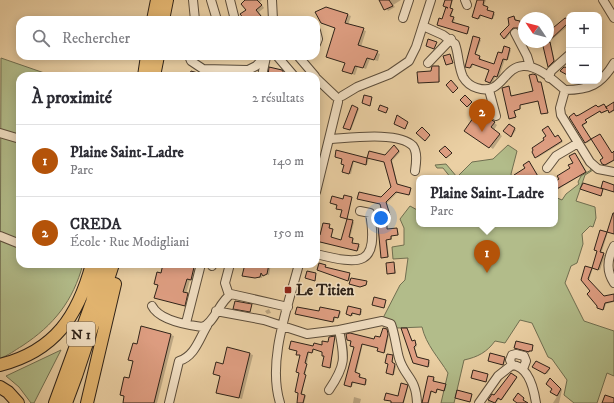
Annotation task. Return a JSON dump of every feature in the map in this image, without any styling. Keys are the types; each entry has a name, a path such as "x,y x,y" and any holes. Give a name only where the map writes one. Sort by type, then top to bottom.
{"highway":[{"path":"154,16 157,0"},
{"path":"165,16 167,0"},
{"path":"145,72 147,60"},
{"path":"155,72 157,60"},
{"path":"0,365 12,362 38,349 60,331 71,318 78,305 91,268"},
{"name":"N 1","path":"55,403 103,268"},
{"name":"N 1","path":"66,403 112,268"},
{"path":"87,403 119,268"},
{"path":"0,387 8,392 18,403"}],"street":[{"path":"193,0 195,16"},
{"path":"211,0 216,16"},
{"path":"230,0 234,16"},
{"path":"272,0 273,16"},
{"path":"403,18 409,0"},
{"path":"320,177 330,139 338,98 357,87 390,74 409,61 415,51 431,0"},
{"path":"603,0 614,18"},
{"path":"423,26 451,39 458,51 460,70 467,83 480,89 489,90 496,86 515,68 530,66 565,90 581,90 597,84 614,63"},
{"path":"515,33 527,56 530,66"},
{"path":"428,63 451,39"},
{"path":"549,78 551,71 566,58"},
{"path":"190,60 204,69 248,70 256,66 262,60"},
{"path":"263,72 265,60"},
{"path":"280,60 291,72"},
{"path":"303,60 312,72"},
{"path":"320,82 338,98"},
{"path":"489,90 496,116"},
{"path":"565,90 560,108 561,115 594,167 605,172 614,172"},
{"path":"0,133 16,138"},
{"path":"330,139 381,137 404,141 413,146 416,154 415,171"},
{"path":"547,168 556,156 578,143"},
{"path":"320,255 340,260 351,260 365,257 369,253 372,248 373,239 370,213 360,211"},
{"path":"0,236 16,242"},
{"path":"614,246 608,265 608,272 614,283"},
{"path":"186,323 200,268"},
{"path":"229,268 225,284 229,295"},
{"path":"280,403 276,391 276,360 298,268"},
{"path":"169,403 179,361 188,359 192,355 224,298 234,293 288,307"},
{"path":"152,306 154,311 161,316 193,326 207,326"},
{"path":"216,311 264,320 307,334 339,330 382,321 391,324 399,358 416,389 417,403"},
{"path":"329,390 338,376 344,355 339,330"},
{"path":"510,366 512,355 516,354 524,356 526,360 523,369 535,394 536,403"},
{"path":"510,366 523,369"},
{"path":"479,403 498,376 510,366"}],"green space":[{"path":"1,58 41,72 16,72 16,268 82,268 68,301 53,321 44,330 22,346 0,358"},
{"path":"508,145 517,151 511,175 459,175 472,162 493,159"},
{"path":"446,164 455,175 449,175 443,168 437,168 435,165"},
{"path":"590,167 593,170 585,175 576,201 595,207 596,218 593,227 590,226 582,234 583,244 577,263 571,266 565,283 584,321 614,331 614,376 607,373 597,403 574,403 564,395 567,380 552,359 548,357 532,323 520,320 505,343 495,341 482,354 464,360 454,403 441,403 448,373 426,340 422,327 397,328 392,320 383,318 400,285 405,280 408,258 393,259 392,247 404,245 404,228 400,219 410,206 416,209 416,227 558,227 558,198 562,200 566,194 579,184 578,182 581,176 591,170"},
{"path":"61,350 34,403 31,403 19,387 6,376"}],"building":[{"path":"245,0 257,0 262,5 256,10 261,16 242,16 240,14 246,10 241,4"},
{"path":"379,0 389,0 393,6 384,10"},
{"path":"445,0 452,0 450,8 453,9 450,16 454,17 452,22 469,27 467,34 437,25 439,18 442,19 446,7 443,6"},
{"path":"477,0 484,0 483,5 488,7 487,10 494,12 492,19 480,15 478,19 472,17"},
{"path":"326,7 348,14 345,23 364,28 358,45 378,51 374,60 367,58 363,68 355,66 352,74 342,71 345,63 326,57 335,28 321,23 320,16 317,16 315,12"},
{"path":"514,16 515,20 518,21 518,28 513,28 504,39 500,34 509,25 508,18"},
{"path":"566,18 566,25 554,36 554,27"},
{"path":"473,36 480,38 475,54 480,56 479,59 494,64 498,52 502,53 504,46 510,48 507,60 503,59 497,77 494,76 490,83 485,81 489,70 472,64 470,68 465,67"},
{"path":"428,39 437,42 434,49 426,46"},
{"path":"543,48 551,48 554,61 548,67"},
{"path":"450,54 453,63 446,65 443,56"},
{"path":"432,66 439,66 439,82 418,83 417,72 431,71"},
{"path":"269,67 282,70 283,72 268,72"},
{"path":"564,67 566,67 566,74 560,71"},
{"path":"529,75 536,75 538,82 541,82 548,113 541,114 538,101 520,105 520,109 514,111 516,117 509,119 502,88 509,86 511,96 533,91"},
{"path":"451,80 458,88 453,93 446,85"},
{"path":"364,95 372,97 370,106 362,103"},
{"path":"465,95 472,102 467,107 460,100"},
{"path":"614,102 614,110 609,113 608,110 601,113 600,111 585,120 587,122 582,125 591,139 585,143 569,117 574,113 576,116 579,115 596,105 598,107 604,104 607,109 606,107"},
{"path":"352,105 358,108 350,130 343,128"},
{"path":"380,105 388,108 386,113 378,110"},
{"path":"478,111 495,122 491,127 500,134 489,148 464,131"},
{"path":"397,115 408,122 405,129 394,124"},
{"path":"509,124 515,128 511,137 503,131"},
{"path":"548,126 555,137 558,135 562,141 535,158 532,148 544,140 543,138 546,136 542,130"},
{"path":"422,127 430,135 425,141 416,133"},
{"path":"600,134 612,153 614,151 614,160 605,165 602,164 600,160 603,158 591,139"},
{"path":"394,145 399,151 391,160 397,184 411,188 409,195 396,192 386,202 390,215 383,216 380,204 357,199 359,192 381,197 391,187 384,162 367,158 369,151 385,155"},
{"path":"445,146 452,153 446,158 439,151"},
{"path":"336,150 367,158 366,165 353,161 349,174 342,172 344,165 341,164 342,159 335,157"},
{"path":"575,153 586,172 558,188 558,175 570,168 568,165 573,163 569,156"},
{"path":"529,161 537,175 514,175 525,168 523,165"},
{"path":"603,181 614,185 614,192 601,188"},
{"path":"583,183 603,189 601,196 580,189"},
{"path":"344,195 352,197 347,219 340,217 342,210 336,209 337,205 330,203 332,196 343,199"},
{"path":"614,213 614,234 607,232"},
{"path":"347,219 353,220 349,237 353,238 352,243 359,244 357,251 320,242 323,223 330,224 329,228 333,229 331,237 341,240"},
{"path":"387,225 387,229 397,228 398,235 391,236 391,239 386,240 388,257 381,258 378,226"},
{"path":"600,230 607,232 600,252 604,253 598,270 592,268 597,251 594,250"},
{"path":"394,262 395,273 387,274 386,263"},
{"path":"320,263 326,265 325,267 350,273 348,281 317,270 318,268 320,268"},
{"path":"585,266 592,268 588,279 604,296 614,294 614,301 605,303 603,310 597,308 587,294 590,291 581,280"},
{"path":"162,268 194,268 191,280 187,279 183,292 188,293 185,306 154,298 158,285 154,284 157,272 161,273"},
{"path":"244,268 268,268 267,274 263,276 261,273 260,277 255,278 242,276"},
{"path":"307,271 316,273 315,281 305,278"},
{"path":"351,278 367,281 366,285 360,287 349,284"},
{"path":"374,297 386,300 384,308 372,305"},
{"path":"235,301 252,304 250,312 233,309"},
{"path":"348,306 361,309 360,315 352,313 351,316 346,314"},
{"path":"297,307 319,311 320,307 340,311 338,318 334,317 333,322 295,314"},
{"path":"141,326 171,334 154,403 123,403 124,396 120,395 124,377 129,378 133,361 128,360 133,343 137,344"},
{"path":"383,328 387,329 388,334 384,353 377,351 378,348 362,344 355,372 360,374 359,377 366,379 365,385 352,382 351,387 344,385 354,347 350,346 351,341 347,340 346,334 350,333 374,339 375,336 380,337"},
{"path":"401,328 407,328 412,341 415,340 416,345 414,347 417,357 429,360 428,367 413,363"},
{"path":"335,336 330,368 322,366 324,356 322,356 322,352 313,349 312,353 308,352 304,374 306,375 301,394 305,395 303,403 297,403 298,393 295,392 299,373 296,372 300,355 296,355 297,351 289,349 291,341 313,346 314,343 322,345 322,341 328,342 329,337"},
{"path":"516,341 533,345 532,351 529,352 514,348"},
{"path":"227,347 250,353 239,398 216,393 220,376 213,374 216,362 223,364"},
{"path":"490,353 505,357 503,365 488,361"},
{"path":"387,354 393,355 392,362 395,364 393,375 386,373 388,364 385,363"},
{"path":"536,361 550,368 545,374 532,367"},
{"path":"473,370 488,374 486,382 471,378"},
{"path":"511,373 517,377 501,400 498,398 495,403 488,400 492,394 494,395"},
{"path":"428,376 434,377 433,381 446,384 444,391 437,389 436,393 431,391 428,403 422,403"},
{"path":"550,378 561,389 557,396 550,392 552,389 546,384"},
{"path":"401,383 408,385 403,403 391,403 391,401 384,400 386,393 398,396"},
{"path":"457,390 472,394 470,402 455,398"},
{"path":"518,393 524,398 523,400 528,403 517,403 513,400"},
{"path":"605,395 614,398 614,403 602,403"}],"place":[{"name":"CREDA","path":"482,132"},
{"name":"Plaine Saint-Ladre","path":"487,273"},
{"name":"Le Titien","path":"288,290"}]}
